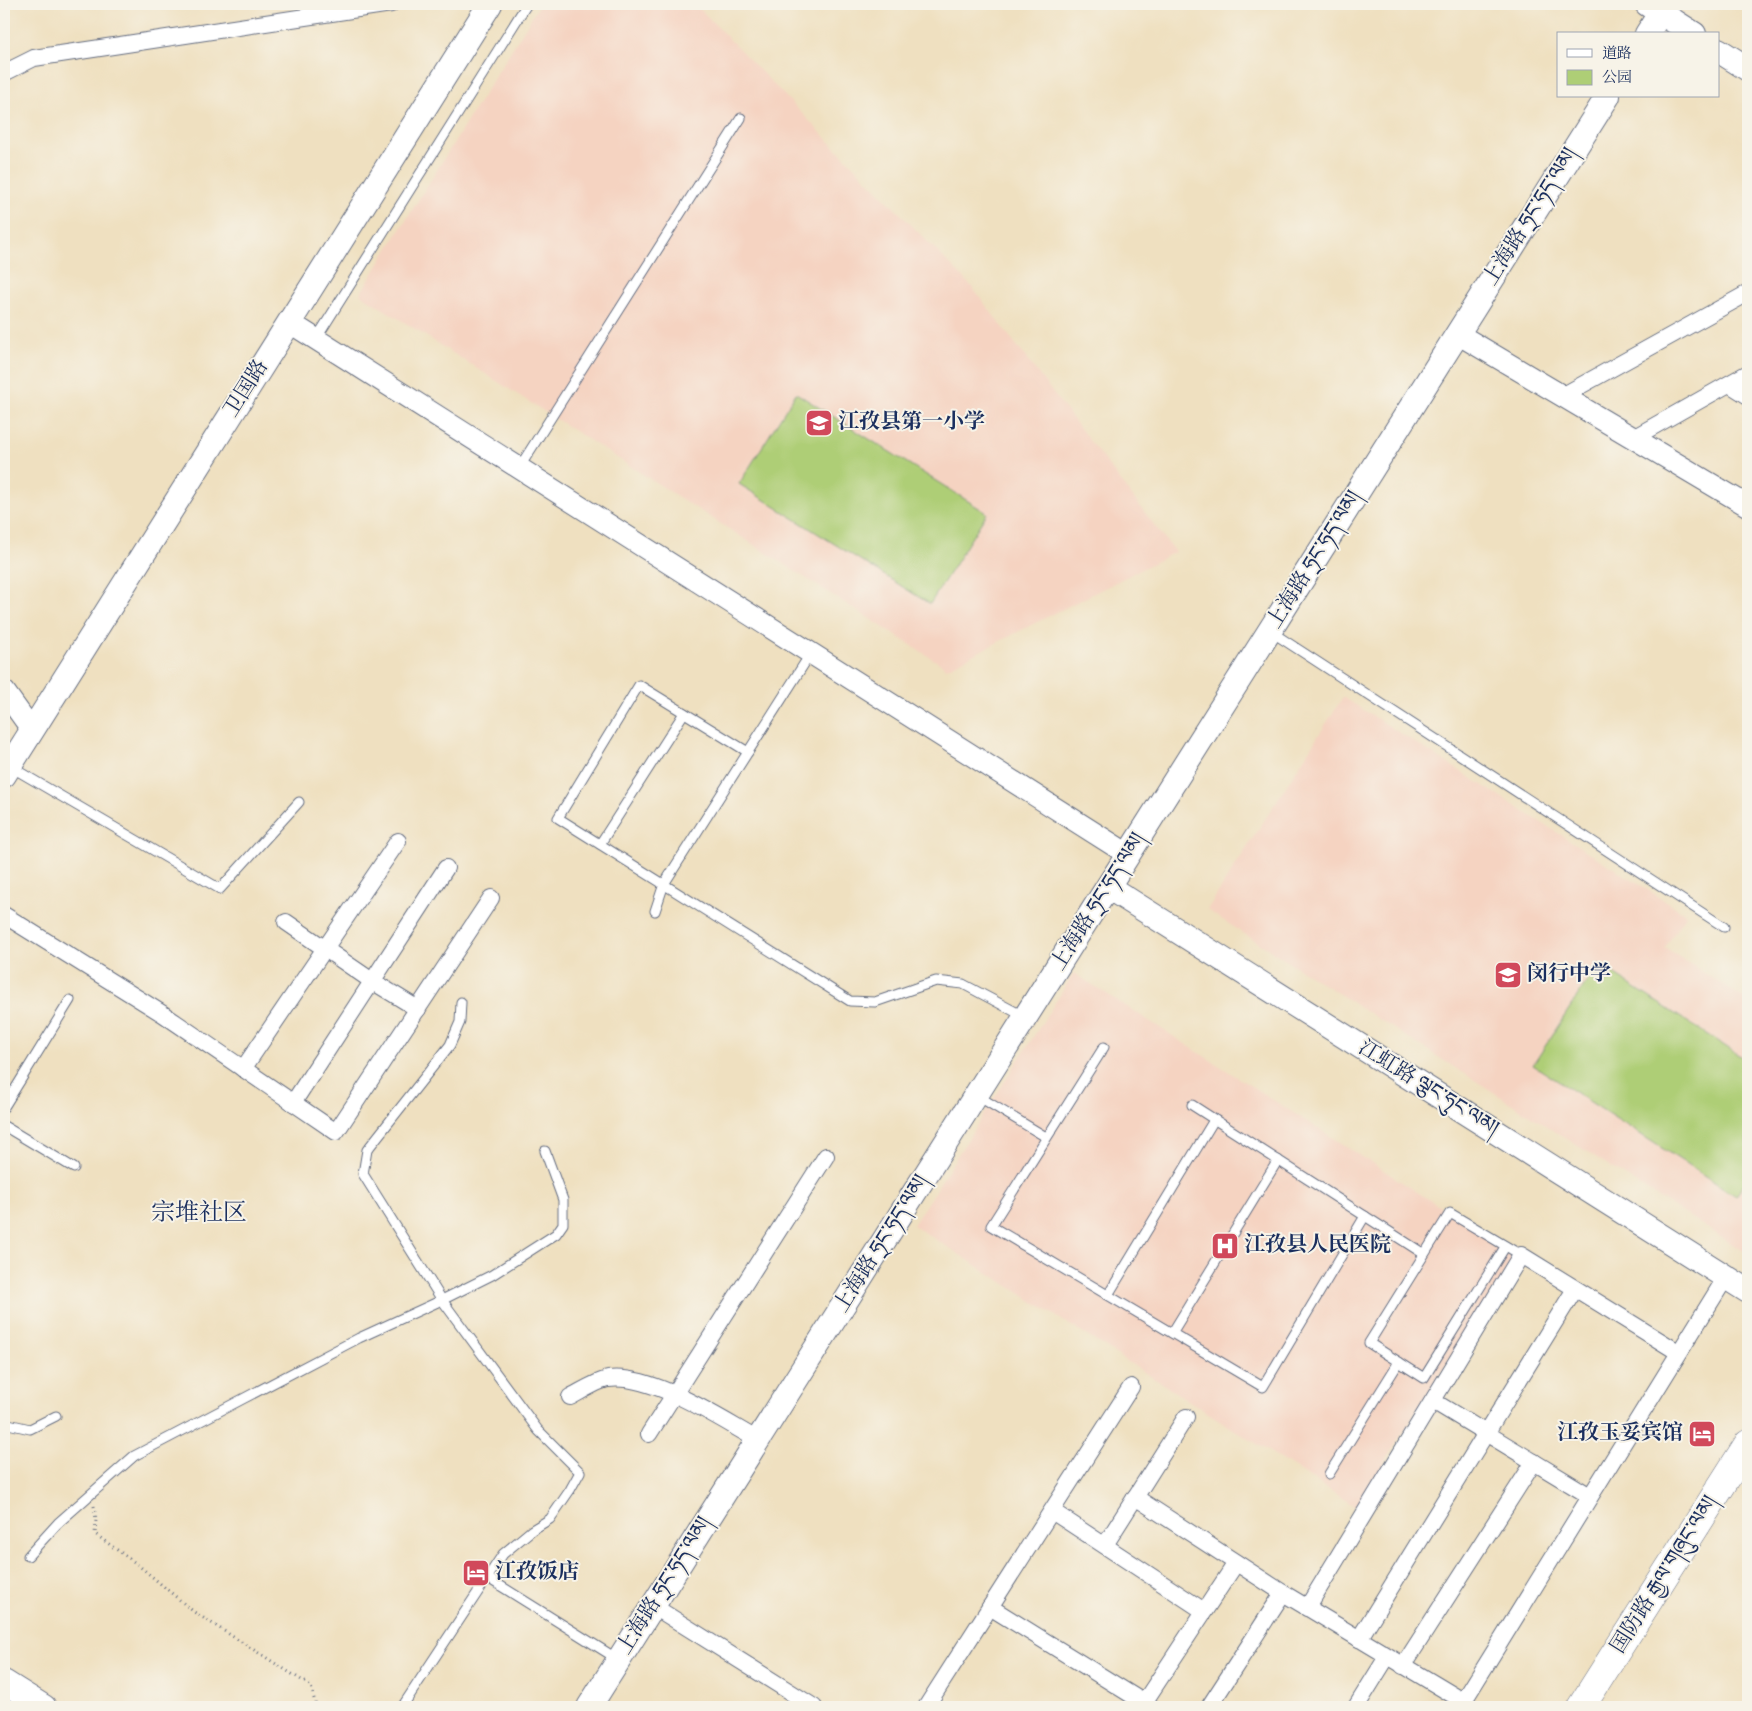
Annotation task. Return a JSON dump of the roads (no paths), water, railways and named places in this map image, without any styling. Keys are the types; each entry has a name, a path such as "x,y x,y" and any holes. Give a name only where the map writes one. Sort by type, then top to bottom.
{"highway":[{"name":"国防路 རྒྱལ་གཞུང་ལམ།","path":"1582,1707 1748,1444"}],"main road":[{"name":"卫国路","path":"6,771 490,4"},
{"path":"1648,32 1654,8 1691,32"},
{"path":"1720,51 1748,69"},
{"name":"上海路 ཧྲང་ཧད་ལམ།","path":"589,1707 1607,98"},
{"name":"江虹路 ལྕང་ཧུང་ལམ།","path":"1108,888 1748,1291"},
{"path":"4,1682 44,1707"}],"street":[{"path":"4,73 34,58 391,4"},
{"path":"1562,396 1748,293"},
{"path":"289,322 1129,855"},
{"path":"1458,334 1748,506"},
{"path":"1633,438 1748,373"},
{"path":"1729,384 1748,396"},
{"path":"4,692 32,730"},
{"path":"244,1069 398,841"},
{"path":"293,1103 446,868"},
{"path":"4,915 162,1014 336,1132 491,898"},
{"path":"286,922 372,981 418,1009"},
{"path":"649,1434 826,1156"},
{"path":"1307,1608 1521,1256 1678,1352"},
{"path":"1136,1497 1283,1593 1403,1666 1461,1704 1726,1277"},
{"path":"1359,1639 1575,1289"},
{"path":"570,1397 606,1380 623,1378 675,1394 758,1440"},
{"path":"926,1707 1131,1386"},
{"path":"1433,1401 1590,1496"},
{"path":"1105,1545 1186,1417"},
{"path":"1403,1666 1534,1462"},
{"path":"1052,1511 1204,1611"},
{"path":"990,1607 1145,1706 1236,1563"},
{"path":"1209,1707 1283,1593"},
{"path":"653,1606 814,1707"},
{"path":"1356,1707 1387,1657"}],"lane":[{"path":"316,339 527,4"},
{"path":"519,468 741,118"},
{"path":"1270,631 1724,927"},
{"path":"655,911 664,884 811,653"},
{"path":"748,752 640,685 558,818 850,1001 875,1002 936,981 963,984 1026,1017"},
{"path":"600,844 684,712"},
{"path":"6,771 220,889 299,802"},
{"path":"4,1107 70,1000"},
{"path":"402,1707 503,1554 532,1530 550,1519 580,1472 538,1430 442,1300 363,1174 367,1150 450,1045 460,1022 461,1002"},
{"path":"1104,1047 991,1226 1264,1388 1365,1216"},
{"path":"976,1095 1046,1137"},
{"path":"1192,1105 1424,1254"},
{"path":"1108,1295 1214,1120"},
{"path":"4,1126 74,1168"},
{"path":"28,1556 58,1523 134,1456 359,1338 492,1275 556,1234 563,1224 563,1200 545,1152"},
{"path":"1172,1333 1278,1160"},
{"path":"1505,1247 1424,1378 1369,1343 1450,1213 1521,1256"},
{"path":"1329,1474 1399,1362"},
{"path":"4,1423 30,1429 56,1416"},
{"path":"488,1578 619,1660"}],"place":[{"name":"江孜县第一小学","path":"819,423"},
{"name":"闵行中学","path":"1508,975"},
{"name":"江孜县人民医院","path":"1225,1246"},
{"name":"江孜玉妥宾馆","path":"1702,1434"},
{"name":"江孜饭店","path":"476,1573"}],"district":[{"name":"宗堆社区","path":"199,1214"}]}
